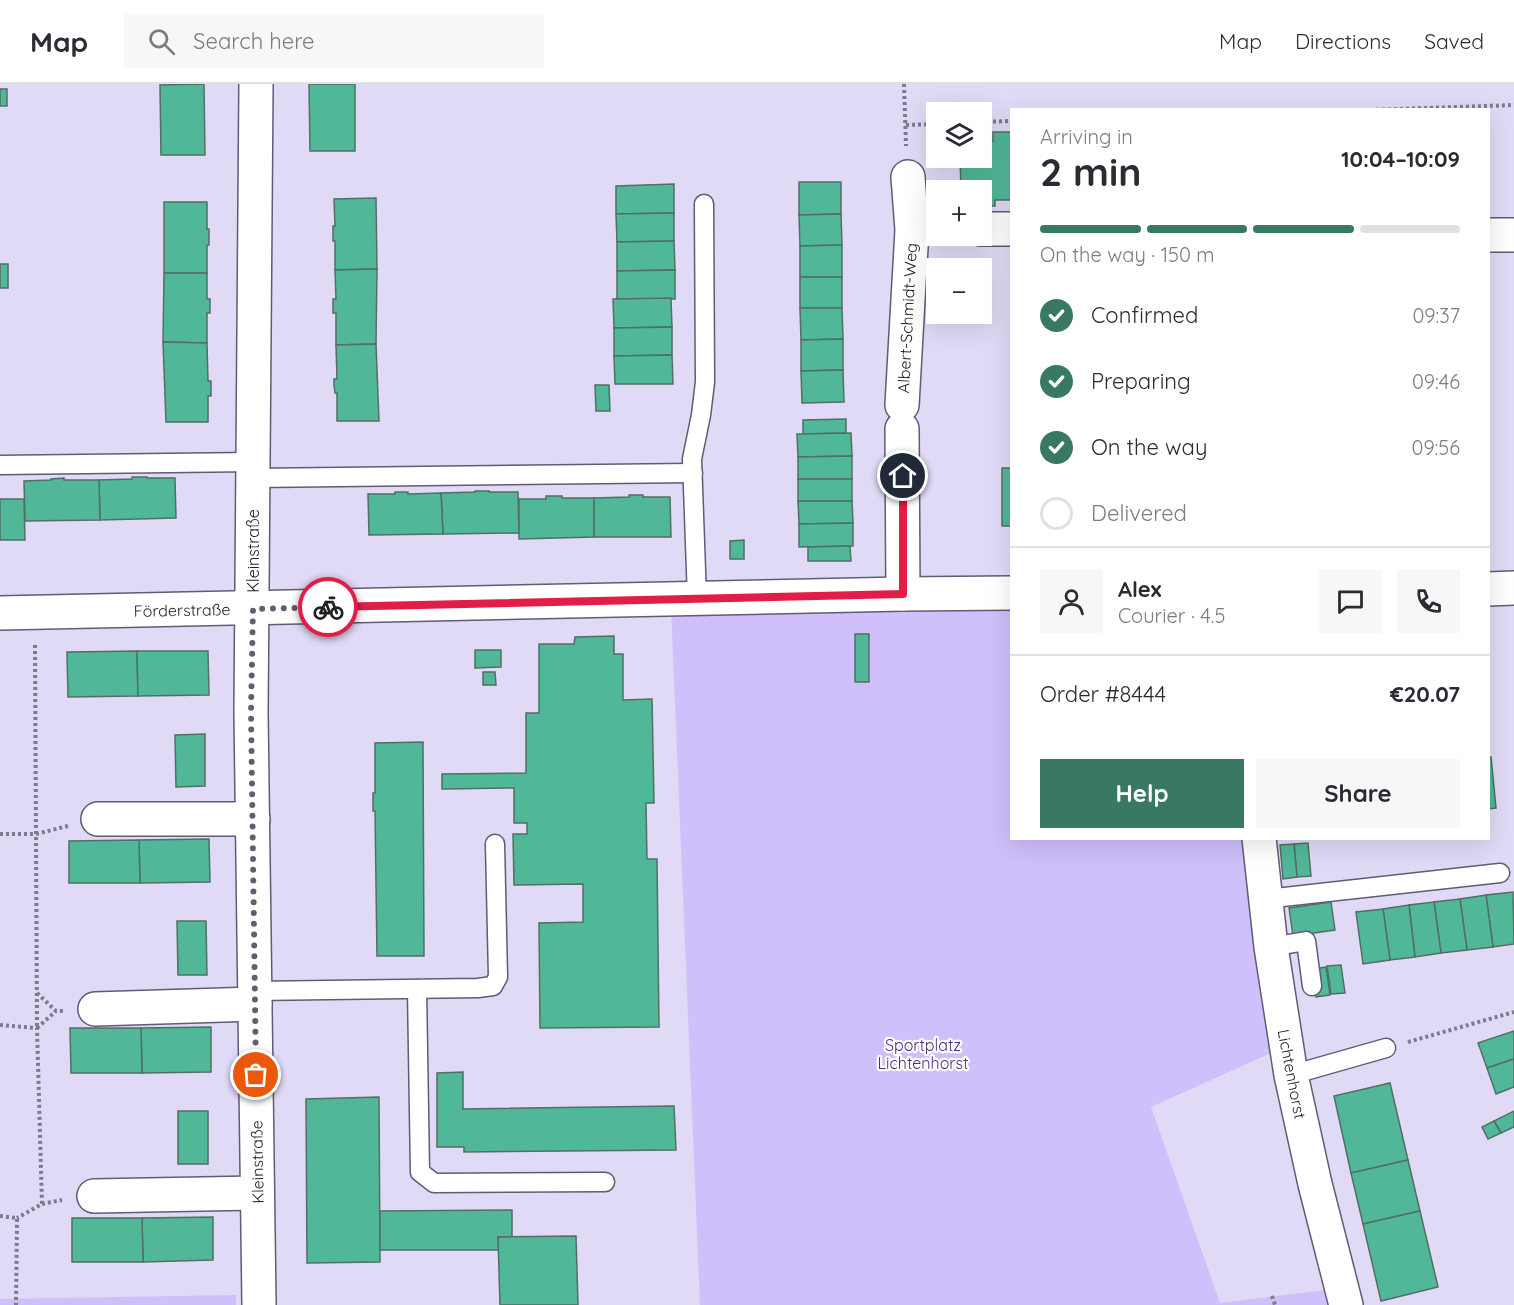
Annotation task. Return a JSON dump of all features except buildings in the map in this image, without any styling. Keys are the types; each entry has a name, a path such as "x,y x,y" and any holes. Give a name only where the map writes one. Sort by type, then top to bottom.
{"street":[{"name":"Kleinstraße","path":"255,84 251,712 259,1305"},
{"name":"Albert-Schmidt-Weg","path":"903,594 902,417 924,230 908,177"},
{"path":"992,229 1010,229"},
{"path":"1490,235 1514,235"},
{"path":"1490,589 1514,588"},
{"name":"Förderstraße","path":"0,613 1010,593"},
{"path":"98,819 253,819"},
{"name":"Lichtenhorst","path":"1259,840 1271,947 1291,1075 1343,1304"},
{"path":"95,1009 255,998"},
{"path":"94,1196 257,1193"}],"lane":[{"path":"697,598 692,459 705,382 704,204"},
{"path":"0,465 693,474"},
{"path":"255,998 493,986 498,977 495,844"},
{"path":"1266,899 1500,873"},
{"path":"1271,947 1306,941 1312,986"},
{"path":"417,989 420,1172 434,1184 605,1182"},
{"path":"1291,1075 1386,1048"}],"path":[{"path":"904,84 908,177"},
{"path":"1428,108 1514,105"},
{"path":"992,122 1010,121"},
{"path":"906,125 926,124"},
{"path":"0,1216 17,1218 42,1203 37,1028 34,612"},
{"path":"0,834 36,834 98,819"},
{"path":"0,1025 37,1028 56,1011"},
{"path":"1386,1048 1514,1012"},
{"path":"16,1305 17,1218"},
{"path":"1272,1296 1275,1305"}],"green space":[{"name":"Sportplatz Lichtenhorst","path":"1010,599 1010,840 1251,840 1280,1049 1151,1107 1220,1303 1326,1290 1331,1305 700,1305 671,606"},
{"path":"236,1295 236,1305 0,1305 0,1299"}],"way so far":[{"path":"256,1075 251,712 253,609 328,607"}],"route":[{"path":"328,607 903,594 903,476"}]}
